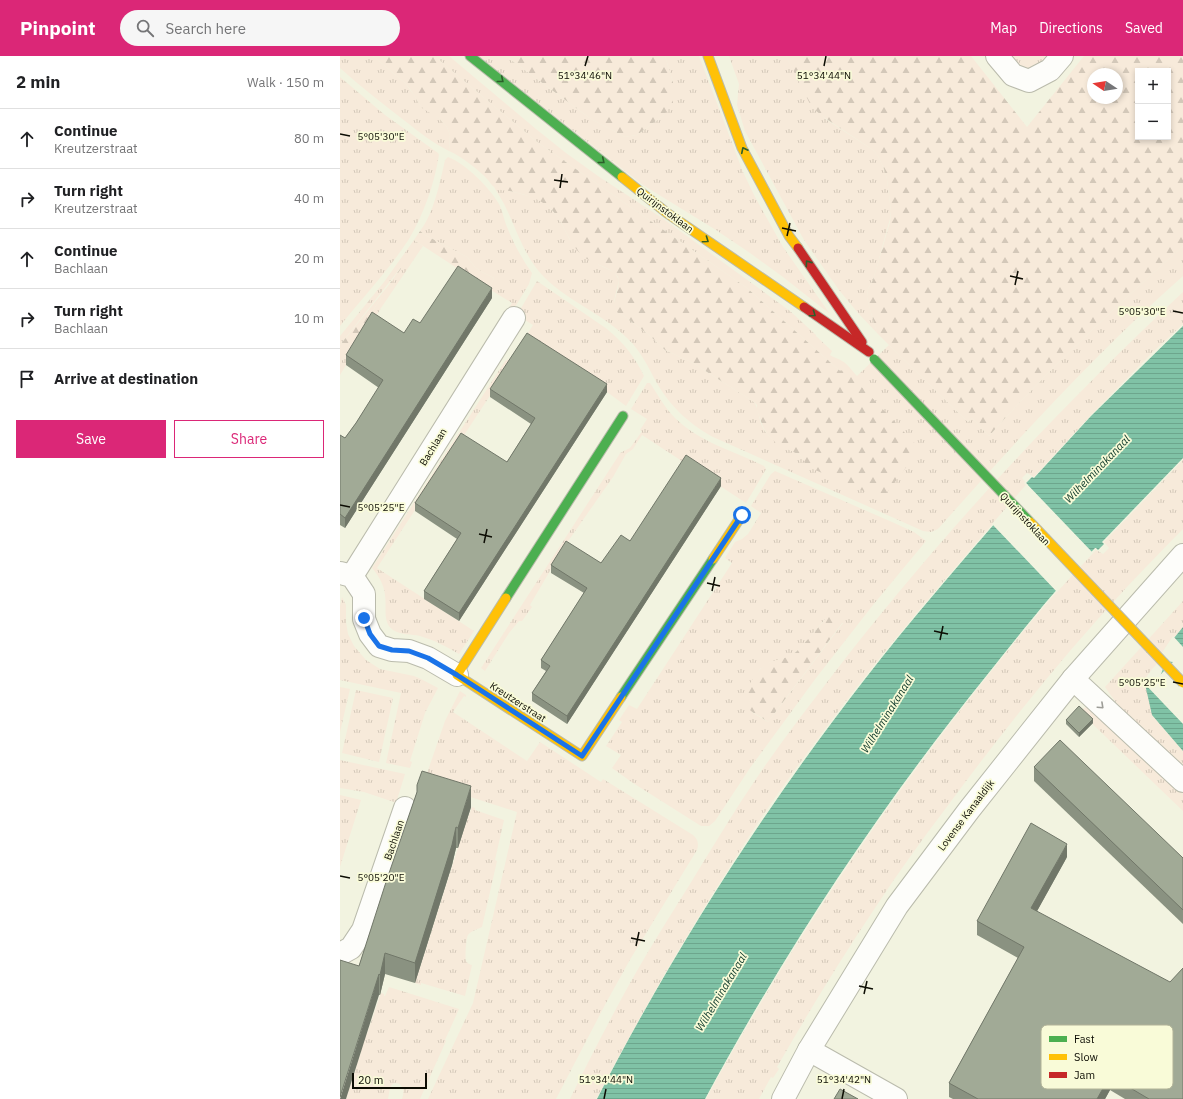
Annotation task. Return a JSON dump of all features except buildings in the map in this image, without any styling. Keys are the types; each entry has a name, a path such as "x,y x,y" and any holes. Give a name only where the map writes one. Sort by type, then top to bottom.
{"street":[{"name":"Quirijnstoklaan","path":"470,56 667,213 872,356"},
{"name":"Quirijnstoklaan","path":"708,56 742,148 789,236 872,356 1183,683"},
{"path":"997,56 1013,75 1029,81 1050,70 1062,56"},
{"name":"Bachlaan","path":"457,675 428,658 409,651 392,650 379,646 370,634 364,618 364,594 346,574 514,318"},
{"path":"457,675 623,416"},
{"name":"Kreutzerstraat","path":"457,675 582,756 742,515"},
{"name":"Lovense Kanaaldijk","path":"783,1099 809,1050 897,906 969,810 1073,679 1183,555"},
{"path":"1073,679 1183,781"},
{"name":"Bachlaan","path":"340,954 351,948 363,930 405,808"},
{"path":"809,1050 896,1099"}],"green space":[{"path":"340,56 373,56 405,83 420,105 440,119 447,127 450,135 449,151 421,133 348,75 340,68"},
{"path":"373,56 434,56 537,142 747,288 840,371 845,369 920,449 882,499 806,466 800,455 778,445 767,434 757,410 757,405 754,402 693,363 665,350 649,335 624,316 613,310 619,280 618,277 612,271 588,260 578,251 555,214 546,205 528,196 496,188 475,168 459,156 449,151 450,135 447,127 440,119 422,108 405,83"},
{"path":"434,56 449,56 566,153 662,218 790,311 832,351 830,355 844,362 857,376 889,345 968,422 972,418 989,436 1059,362 1183,246 1183,276 1087,367 997,463 938,529 931,532 923,531 713,437 686,419 672,405 633,344 612,325 554,286 537,269 526,253 505,205 494,187 533,197 543,202 550,208 558,217 570,240 599,265 615,273 619,280 614,301 614,310 649,335 665,350 693,363 754,402 757,407 762,426 768,435 778,443 800,455 803,459 853,379 845,370 840,371 747,288 537,142"},
{"path":"478,56 506,56 591,119 625,137 637,135 664,115 673,82 665,56 699,56 743,172 755,197 783,247 830,314 750,253 643,185"},
{"path":"506,56 665,56 673,82 673,103 664,115 637,135 625,137 591,119"},
{"path":"729,56 786,56 813,107 827,120 873,150 878,156 887,179 891,211 878,263 873,280 868,289 867,297 877,333 839,290 804,240 745,131 737,105 739,84"},
{"path":"786,56 971,56 1027,127 1084,56 1183,56 1183,246 1059,362 989,436 972,418 968,422 877,333 867,297 868,289 873,280 890,222 891,211 887,179 878,156 873,150 815,110 809,102"},
{"path":"1044,56 1047,59 1035,67 1028,68 1016,62 1011,57"},
{"path":"340,77 385,115 439,155 428,198 409,239 384,273 340,326"},
{"path":"448,157 455,160 470,171 490,191 499,204 515,245 532,273 529,284 512,312 508,309 512,303 489,289 494,278 475,267 467,257 420,231 425,224 433,206 445,160"},
{"path":"420,231 467,257 475,267 494,278 489,289 414,240"},
{"path":"414,240 423,246 381,308 340,375 340,363 402,266 340,345 340,336 384,282"},
{"path":"415,248 377,304 340,363 340,345 388,286"},
{"path":"537,281 613,334 633,356 644,376 626,406 607,392 514,359 377,568 474,631 459,654 445,646 420,636 399,633 393,630 387,623 386,619 384,588 379,577 372,568 505,361 513,357 533,325 517,315"},
{"path":"1183,292 1183,324 1090,416 1034,477 1027,473 1022,478 1026,485 927,601 854,690 758,822 663,977 596,1099 570,1099 596,1046 656,939 749,789 812,702 913,575 999,477 1089,383"},
{"path":"647,383 650,383 668,410 684,426 706,440 764,466 766,469 765,471 746,503 642,435 633,449 626,454 613,477 564,547 530,605 532,607 522,621 519,621 509,633 485,671 481,668 620,453 630,448 642,431 640,430 647,419 631,409"},
{"path":"1183,460 1183,529 1102,614 1033,695 927,833 837,967 777,1067 779,1069 773,1078 771,1077 759,1099 706,1099 769,989 837,882 872,830 947,728 1053,596 1096,550 1103,554 1109,548 1104,542"},
{"path":"775,471 914,532 926,541 873,605 816,678 750,768 715,821 709,826 701,826 612,768 621,755 606,746 622,722 619,720 629,705 637,709 732,563 725,558 735,542 748,534 761,513 751,506 771,474","holes":["826,618 843,623 768,722 753,713 746,694 760,669 771,662 789,657 795,653"]},
{"path":"342,597 346,605 348,634 354,646 366,660 380,669 414,676 438,688 425,713 410,761 412,762 410,768 386,763 401,693 340,680 340,606"},
{"path":"1183,601 1183,627 1152,669 1152,715 1183,751 1183,767 1117,704 1105,687"},
{"path":"832,615 843,622 768,722 750,710 746,703 747,690 758,672 767,664 796,652 826,617"},
{"path":"340,687 350,689 340,732"},
{"path":"356,690 393,698 379,762 342,753"},
{"path":"460,691 466,695 466,697 464,696 453,712 527,761 540,742 601,782 603,779 693,835 698,842 697,850 631,958 556,1099 428,1099 473,1003 517,812 424,782 445,721"},
{"path":"1089,704 1183,794 1183,811 1080,712"},
{"path":"340,760 405,774 397,803 364,792 340,788"},
{"path":"340,795 361,800 340,867"},
{"path":"472,807 475,808 475,810 504,820 495,860 497,861 482,927 471,932 467,937 466,961 472,965 465,996 421,983 421,985 415,983"},
{"path":"389,987 459,1009 420,1099 402,1099 402,1087 400,1084 394,1083 389,1091 388,1099 346,1099 361,1052 357,1050 363,1033 367,1034 381,993 385,996"}],"water":[{"name":"Wilhelminakanaal","path":"1183,326 1183,458 1102,542 1104,544 1098,550 1095,548 1053,594 947,725 909,776 836,880 768,988 705,1099 597,1099 626,1044 688,936 755,830 827,729 905,629 1028,485 1026,483 1032,477 1034,478 1091,416"},
{"path":"1183,627 1183,751 1152,715 1145,684 1153,671 1160,677 1174,638"}],"pier":[{"path":"1025,482 1093,553 1057,592 992,524 1026,485 1024,483"},
{"path":"1173,636 1183,647 1183,724 1143,682 1152,669 1160,675 1173,662 1157,660"}],"traffic: fast":[{"path":"470,56 622,177"},
{"path":"874,359 1030,522"},
{"path":"506,598 623,416"},
{"path":"621,697 713,559"}],"traffic: slow":[{"path":"708,56 742,148 789,236 798,248"},
{"path":"622,177 667,213 804,307"},
{"path":"713,559 742,515"},
{"path":"1030,522 1183,683"},
{"path":"506,598 457,675 582,756 621,697"}],"traffic: jam":[{"path":"798,248 862,342"},
{"path":"804,307 869,352"}],"route":[{"path":"364,618 370,634 379,646 392,650 409,651 428,658 457,675 582,756 742,515"}]}
